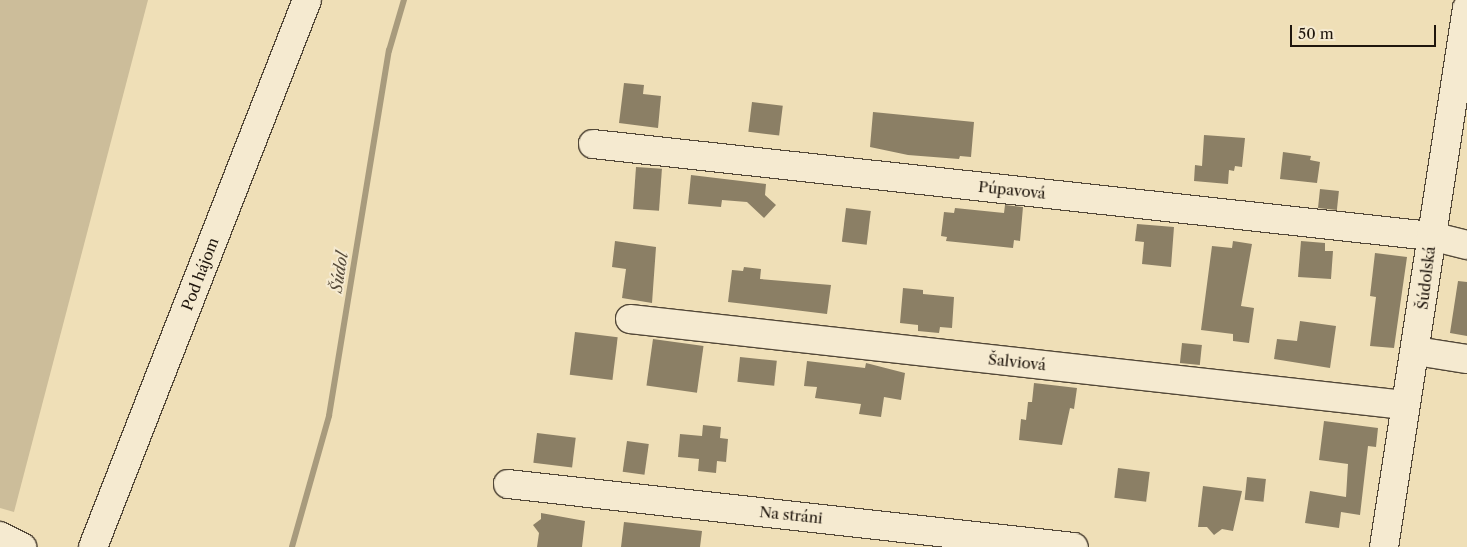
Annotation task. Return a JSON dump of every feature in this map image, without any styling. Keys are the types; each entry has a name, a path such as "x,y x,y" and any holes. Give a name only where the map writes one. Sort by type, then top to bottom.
{"street":[{"name":"Pod hájom","path":"93,547 307,0"},
{"name":"Šúdolská","path":"1384,547 1404,405 1416,351 1431,236 1467,8"},
{"name":"Púpavová","path":"593,144 1431,236 1467,245"},
{"name":"Šalviová","path":"630,320 1404,405"},
{"path":"1416,351 1467,359"},
{"name":"Na stráni","path":"508,484 1073,547"},
{"path":"0,536 22,547"}],"shaded area":[{"path":"0,0 148,0 14,512 0,508"}],"building":[{"path":"624,83 644,85 643,94 661,96 658,128 619,123"},
{"path":"752,102 783,106 779,136 748,132"},
{"path":"873,112 974,122 971,157 960,156 959,159 908,155 870,147"},
{"path":"1204,135 1245,138 1242,167 1235,166 1234,171 1229,170 1228,184 1194,181 1195,165 1202,166"},
{"path":"1283,152 1311,156 1310,160 1320,162 1317,183 1280,179"},
{"path":"636,167 662,169 659,211 633,209"},
{"path":"691,175 766,184 765,195 776,205 764,218 747,202 722,200 721,207 688,204"},
{"path":"1320,189 1339,191 1337,210 1318,208"},
{"path":"1005,205 1023,207 1020,241 1014,240 1013,248 946,241 947,237 941,236 944,212 954,213 955,208 1004,213"},
{"path":"846,208 871,211 867,245 842,242"},
{"path":"1137,224 1174,227 1171,267 1142,264 1144,242 1135,241"},
{"path":"615,241 656,247 652,303 622,298 626,269 612,267"},
{"path":"1233,241 1252,244 1241,306 1254,308 1249,343 1233,341 1233,334 1201,330 1212,246 1232,248"},
{"path":"1301,241 1325,243 1325,251 1333,251 1331,279 1298,277"},
{"path":"1375,253 1407,257 1394,348 1370,346 1376,297 1370,296"},
{"path":"744,267 761,269 760,279 831,285 827,314 728,302 732,270 743,271"},
{"path":"1458,281 1467,282 1467,336 1450,333"},
{"path":"903,288 923,290 923,294 954,297 952,328 940,327 939,333 918,331 918,325 900,323"},
{"path":"1300,321 1336,326 1330,368 1274,359 1277,339 1297,341"},
{"path":"575,332 618,337 612,380 570,375"},
{"path":"653,339 704,346 697,393 646,386"},
{"path":"1182,343 1202,345 1200,365 1180,363"},
{"path":"740,357 777,361 774,386 737,382"},
{"path":"807,361 865,368 866,363 905,373 901,400 884,397 881,417 859,414 861,404 815,398 817,387 804,386"},
{"path":"1034,383 1077,388 1074,409 1070,408 1062,445 1019,440 1021,419 1026,420 1028,402 1032,402"},
{"path":"1324,421 1378,428 1376,447 1368,446 1360,515 1341,512 1339,528 1305,523 1310,491 1346,497 1348,464 1319,460"},
{"path":"703,425 721,427 720,438 728,439 726,462 717,461 716,473 698,471 699,459 678,457 680,434 702,436"},
{"path":"537,433 576,438 572,468 533,463"},
{"path":"627,441 649,444 644,475 623,472"},
{"path":"1118,468 1150,472 1146,502 1114,498"},
{"path":"1247,477 1266,479 1263,502 1245,500"},
{"path":"1203,486 1242,491 1233,531 1222,529 1214,535 1207,527 1198,527"},
{"path":"541,513 585,521 582,547 537,547 539,533 533,525 541,519"},
{"path":"624,522 702,531 700,547 621,547"}],"waterway":[{"name":"Šúdol","path":"292,547 329,416 389,51 404,0"}]}
